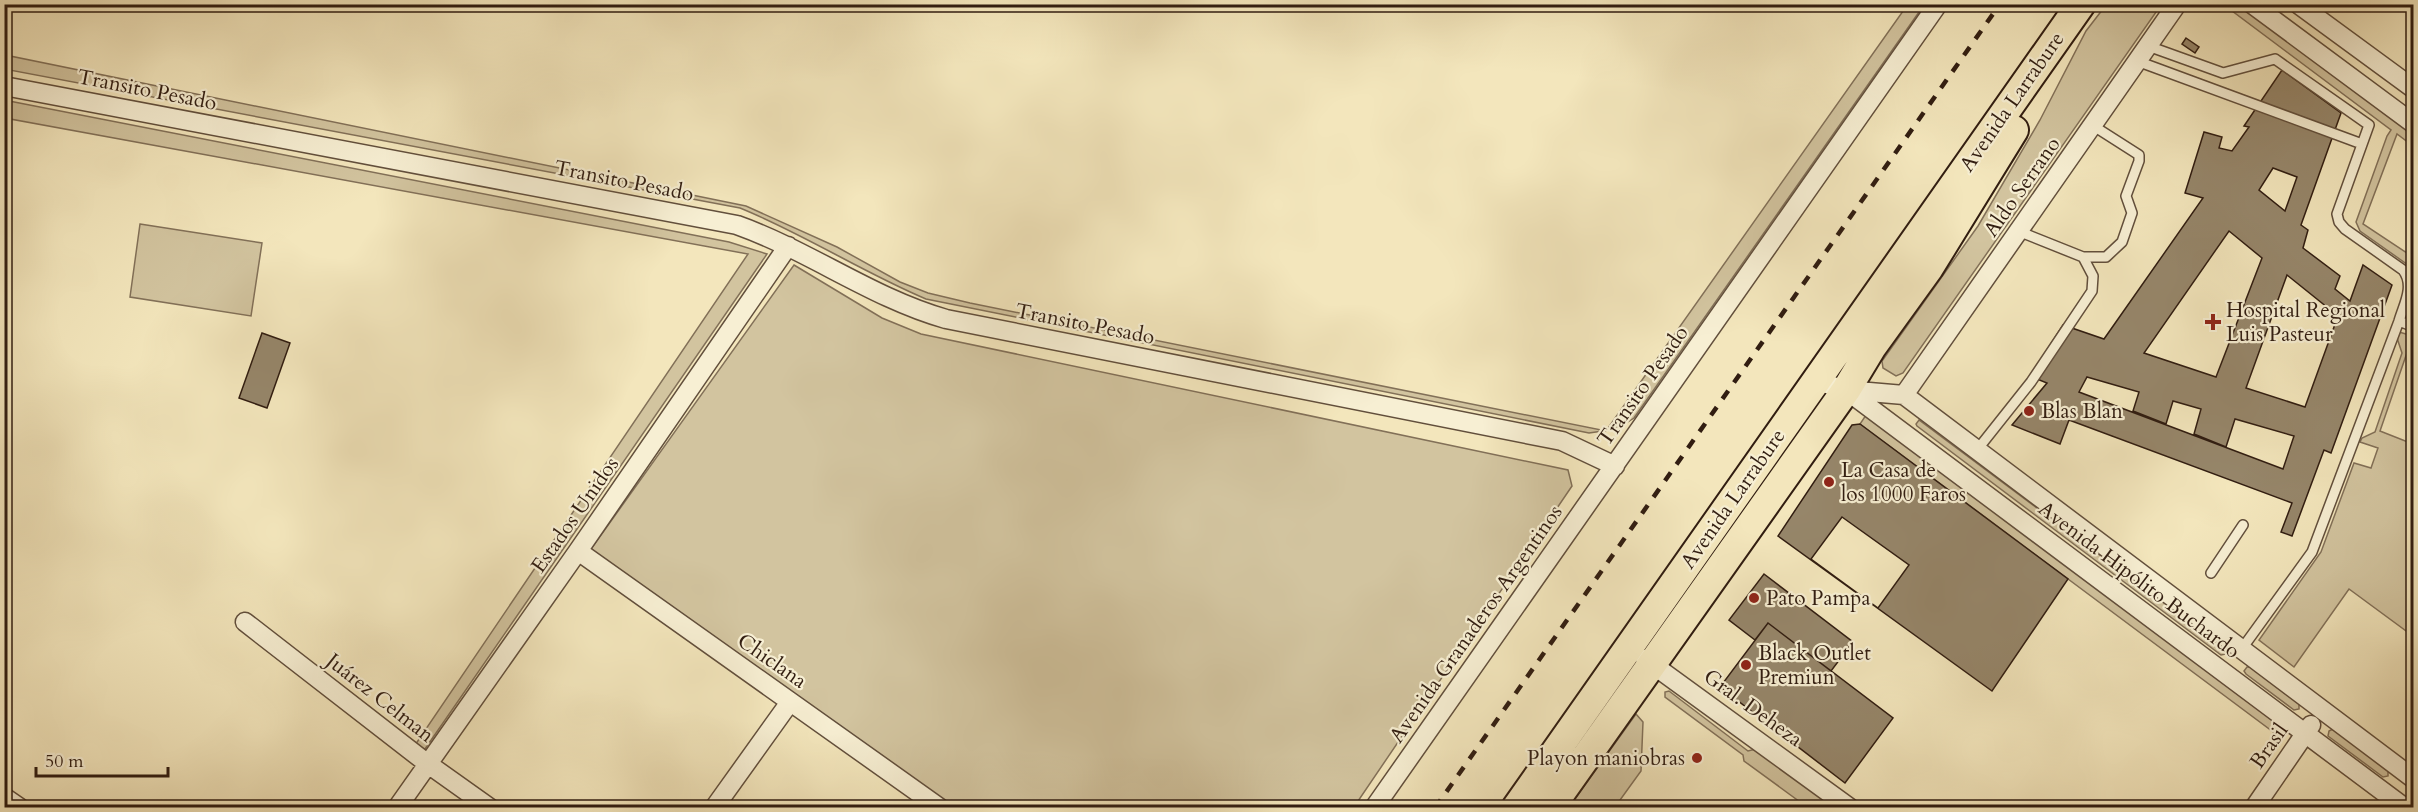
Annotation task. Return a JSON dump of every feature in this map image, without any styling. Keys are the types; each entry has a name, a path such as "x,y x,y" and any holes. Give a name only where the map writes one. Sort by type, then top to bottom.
{"main road":[{"name":"Avenida Larrabure","path":"1516,807 2080,5"},
{"name":"Avenida Larrabure","path":"1550,807 1846,390 1872,347 1929,268 2020,120 2051,66 2080,5"}],"street":[{"name":"Transito Pesado","path":"4,86 737,225 788,246 891,300 946,319 1562,441 1615,466 1938,4"},
{"name":"Aldo Serrano","path":"1904,395 2177,4"},
{"path":"2252,4 2411,117"},
{"path":"2298,4 2414,89"},
{"name":"Estados Unidos","path":"397,807 578,551 788,246"},
{"path":"1817,381 1846,390 1904,395"},
{"name":"Avenida Hipólito Buchardo","path":"1846,390 2401,806"},
{"name":"Avenida Hipólito Buchardo","path":"1904,395 2414,779"},
{"name":"Avenida Granaderos Argentinos","path":"1374,807 1615,466"},
{"name":"Chiclana","path":"578,551 940,807"},
{"name":"Juárez Celman","path":"245,622 428,764 489,807"},
{"name":"Gral. Deheza","path":"1628,647 1850,807"},
{"path":"2226,673 2241,650"},
{"path":"714,807 790,702"},
{"name":"Brasil","path":"2254,807 2321,711"},
{"path":"2401,806 2414,785"},
{"path":"4,797 20,807"}],"lane":[{"path":"2143,53 2362,144"},
{"path":"2143,53 2223,73 2275,59 2369,125 2337,214 2339,222 2344,229 2403,270 2409,277 2410,285 2399,321 2312,552 2241,650"},
{"path":"2018,231 2083,257 2106,257 2122,242 2132,213 2127,196 2139,161 2136,151 2092,125"},
{"path":"1977,450 2031,382 2092,291 2093,276 2083,257"},
{"path":"2399,321 2414,327"},
{"path":"2211,573 2243,525"}],"shaded area":[{"path":"1908,4 1924,5 1634,418 1607,430"},
{"path":"2106,5 2161,5 1903,373 1896,376 1883,368 1882,361 1978,226 2040,120 2086,31"},
{"path":"2210,5 2238,5 2413,134 2413,146 2397,134 2363,224 2413,257 2413,272 2408,265 2360,231 2356,222 2391,130 2228,8"},
{"path":"5,55 746,206 837,247 900,282 928,293 1604,431 1589,433 926,299 740,208 4,69"},
{"path":"4,100 729,242 767,254 425,749 411,751 748,254 5,118"},
{"path":"140,224 262,243 251,316 130,297"},
{"path":"794,265 882,318 921,334 1568,470 1572,486 1354,807 954,807 591,549"},
{"path":"2399,332 2413,336 2413,345 2410,344 2380,431 2413,444 2413,636 2349,589 2294,667 2259,640 2321,552 2354,463 2371,468 2378,448 2360,442 2362,438 2375,432 2402,353 2397,338"},
{"path":"1866,415 2287,729 2280,737 1860,424"},
{"path":"1919,420 2226,649 2226,654 2221,655 1917,426"},
{"path":"2247,667 2299,704 2299,709 2294,710 2246,674 2244,671"},
{"path":"1669,691 1748,751 1756,749 1834,807 1807,807 1744,761 1743,755 1665,697 1665,692"},
{"path":"1636,714 1643,722 1641,771 1615,807 1569,807"},
{"path":"2333,729 2388,771 2388,776 2383,777 2328,736 2329,731"}],"building":[{"path":"2186,38 2199,47 2195,53 2182,44"},
{"path":"2282,70 2341,113 2301,225 2308,230 2303,248 2340,276 2335,289 2350,301 2363,265 2392,285 2331,453 2324,450 2292,536 2281,532 2292,503 2069,420 2060,444 2012,425 2047,383 2037,379 2038,364 2063,325 2104,339 2203,198 2185,193 2204,132 2222,137 2219,148 2232,151 2249,127 2244,126","holes":["2273,168 2297,177 2285,211 2259,190","2229,231 2262,258 2216,377 2144,353","2287,275 2338,316 2305,407 2246,388","2087,377 2139,392 2133,411 2166,424 2173,401 2201,409 2194,434 2226,447 2235,419 2294,436 2283,469 2079,392"]},
{"path":"262,333 290,343 267,408 239,398"},
{"path":"1860,424 2068,579 1992,691 1778,536 1852,425"},
{"path":"1842,517 1909,565 1878,608 1811,559"},
{"path":"1764,574 1853,642 1831,671 1768,623 1755,640 1729,620"},
{"path":"1768,623 1893,718 1845,783 1720,687"}],"railway":[{"path":"1435,808 2000,4"}],"place":[{"name":"Hospital Regional Luis Pasteur","path":"2213,322"},
{"name":"Blas Blan","path":"2029,411"},
{"name":"La Casa de los 1000 Faros","path":"1829,482"},
{"name":"Pato Pampa","path":"1754,598"},
{"name":"Black Outlet Premiun","path":"1746,665"},
{"name":"Playon maniobras","path":"1697,758"}]}
